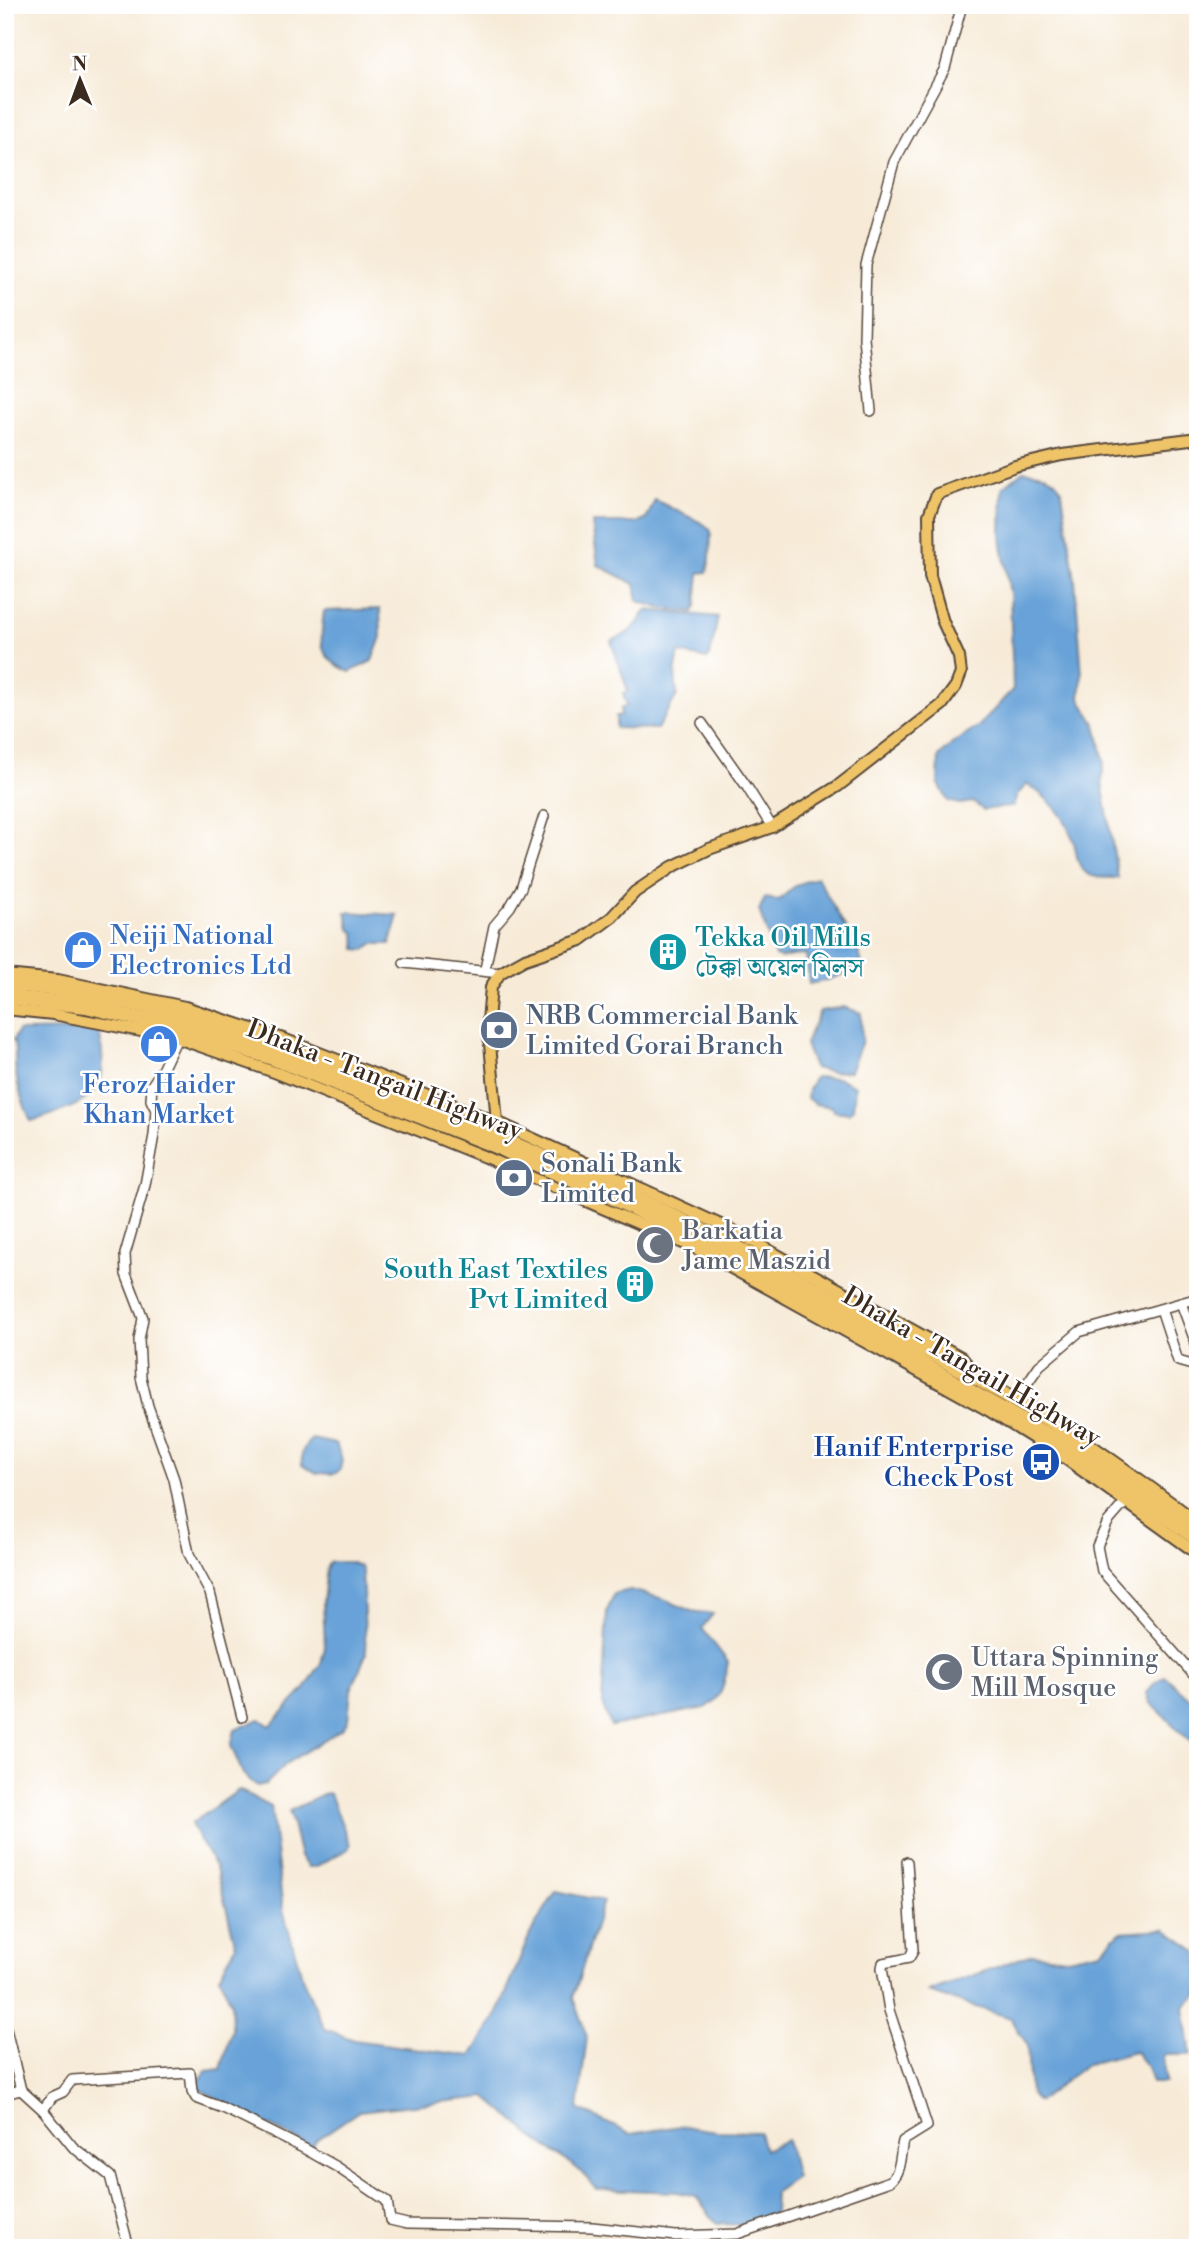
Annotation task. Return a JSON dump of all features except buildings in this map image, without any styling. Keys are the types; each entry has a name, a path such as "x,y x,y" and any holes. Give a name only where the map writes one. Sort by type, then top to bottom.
{"highway":[{"name":"Dhaka - Tangail Highway","path":"5,984 91,995 197,1020 275,1046 615,1188 752,1255 981,1381 1068,1433 1198,1525"},
{"name":"Dhaka - Tangail Highway","path":"5,997 86,1006 181,1029 271,1057 493,1145 609,1196 745,1263 963,1391 1061,1443 1130,1497 1198,1539"}],"main road":[{"path":"497,1122 488,1021 491,987 500,972 525,959 581,940 612,917 635,892 671,867 709,849 772,827 838,786 942,705 956,686 961,673 959,657 943,622 930,576 929,515 937,494 1015,466 1062,455 1198,438"},
{"path":"5,975 58,980 186,1007 286,1040 497,1122 736,1232 961,1357 981,1381"},
{"path":"5,1009 53,1014 177,1038 277,1073 485,1157 697,1249 963,1391"},
{"path":"1130,1497 1198,1554"}],"street":[{"path":"871,411 864,338 866,265 894,162 945,68 962,5"},
{"path":"702,723 772,827"},
{"path":"485,969 494,926 522,888 544,816"},
{"path":"404,962 500,972"},
{"path":"177,1038 152,1085 151,1100 156,1110 154,1135 145,1185 125,1254 125,1264 143,1318 139,1340 141,1377 148,1406 174,1479 189,1554 209,1593 242,1717"},
{"path":"1015,1401 1039,1366 1079,1332 1198,1298"},
{"path":"1181,1303 1198,1349"},
{"path":"1161,1309 1178,1361 1192,1365 1198,1361"},
{"path":"1130,1497 1108,1522 1097,1546 1102,1571 1193,1674"},
{"path":"44,2110 52,2097 63,2092 72,2080 190,2073 192,2091 196,2098 223,2108 337,2168 387,2201 390,2220 407,2224 592,2227 676,2236 737,2234 890,2181 898,2170 903,2141 927,2126 889,2010 882,1968 883,1963 888,1961 909,1958 913,1951 907,1863"},
{"path":"5,2025 21,2090 44,2110 73,2147 110,2175 129,2248"},
{"path":"5,2094 21,2090"}],"water":[{"path":"1023,471 1052,478 1062,492 1075,580 1082,674 1080,699 1096,725 1104,761 1102,782 1118,878 1093,876 1083,870 1071,834 1062,817 1043,795 1027,784 1017,795 1013,806 983,810 973,802 960,804 948,801 938,782 939,757 952,744 978,727 1013,689 1010,594 1001,538 1002,488"},
{"path":"655,500 704,524 711,531 710,559 707,572 699,573 693,612 660,608 638,601 635,584 598,565 592,523 635,523 646,520"},
{"path":"380,609 381,637 372,661 350,672 331,661 322,641 324,611"},
{"path":"646,610 718,617 711,651 707,659 679,653 675,673 677,695 657,729 616,728 616,716 621,715 621,708 627,706 623,693 628,691 611,641 632,629"},
{"path":"817,877 858,950 862,963 837,977 809,984 806,954 780,958 775,956 759,910 765,898 779,900 796,885"},
{"path":"346,912 398,915 390,944 372,944 365,950 356,949 355,933 350,929"},
{"path":"844,1007 861,1013 862,1041 850,1071 831,1072 814,1068 805,1044 820,1011"},
{"path":"86,1030 100,1034 103,1064 99,1084 93,1093 74,1106 31,1121 15,1069 13,1040 18,1031"},
{"path":"815,1077 839,1078 855,1086 853,1109 849,1113 834,1111 832,1107 815,1104 807,1098"},
{"path":"312,1439 336,1444 342,1460 340,1470 334,1474 317,1473 302,1465 303,1450"},
{"path":"330,1562 350,1562 360,1567 362,1572 366,1654 351,1690 348,1720 343,1728 287,1763 266,1784 257,1786 243,1774 231,1746 235,1730 260,1719 270,1726 305,1689 321,1663 325,1647 323,1602 327,1566"},
{"path":"630,1590 664,1599 691,1611 713,1614 702,1628 728,1662 720,1694 711,1704 705,1708 611,1726 602,1703 607,1611 614,1594"},
{"path":"1165,1676 1198,1706 1198,1749 1150,1702 1147,1693 1154,1683"},
{"path":"239,1790 271,1807 283,1910 303,1980 325,2029 354,2040 471,2056 498,2013 530,1934 556,1891 603,1901 573,1998 587,2037 578,2109 630,2134 680,2126 717,2131 759,2132 764,2150 787,2140 796,2177 775,2192 774,2213 751,2225 717,2224 696,2196 677,2192 597,2189 578,2169 539,2142 486,2097 359,2111 316,2140 312,2148 195,2087 206,2071 221,2069 232,2030 231,2002 219,1976 236,1946 216,1868 191,1824"},
{"path":"330,1794 350,1845 348,1849 315,1867 308,1867 300,1857 289,1811"},
{"path":"1165,1929 1198,1952 1198,1995 1184,2007 1191,2055 1163,2055 1165,2083 1152,2083 1147,2067 1135,2052 1087,2064 1038,2102 1030,2095 1027,2045 1011,2018 928,1992 1032,1954 1067,1958 1101,1951 1120,1932"}],"place":[{"name":"Neiji National Electronics Ltd","path":"83,950"},
{"name":"Tekka Oil Mills টেক্কা অয়েল মিলস","path":"668,952"},
{"name":"NRB Commercial Bank Limited Gorai Branch","path":"499,1030"},
{"name":"Feroz Haider Khan Market","path":"159,1044"},
{"name":"Sonali Bank Limited","path":"514,1178"},
{"name":"Barkatia Jame Maszid","path":"655,1245"},
{"name":"South East Textiles Pvt Limited","path":"635,1284"},
{"name":"Hanif Enterprise Check Post","path":"1041,1462"},
{"name":"Uttara Spinning Mill Mosque","path":"944,1672"}]}
